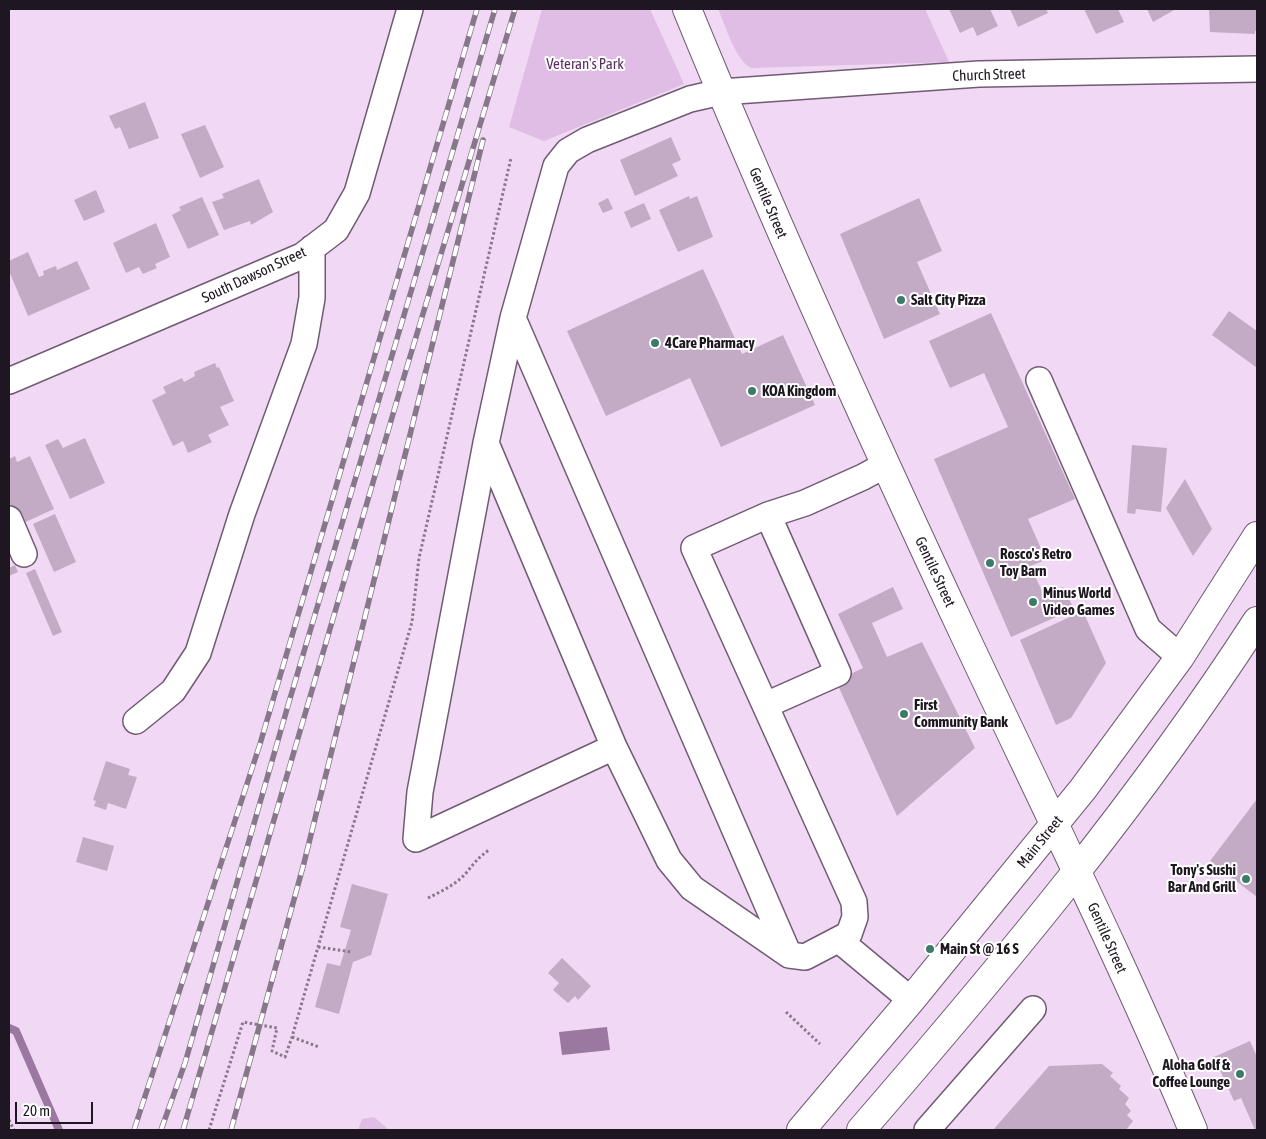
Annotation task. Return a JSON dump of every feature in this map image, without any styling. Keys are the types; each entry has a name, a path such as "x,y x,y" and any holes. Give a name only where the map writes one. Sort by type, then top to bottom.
{"main road":[{"name":"Gentile Street","path":"688,9 780,232 885,464 1077,873 1193,1130"},
{"name":"Main Street","path":"801,1130 911,1000 1093,776 1180,657 1257,536"},
{"path":"861,1130 1077,873 1195,716 1257,621"}],"street":[{"name":"South Dawson Street","path":"9,381 302,256 336,230 357,193 410,9"},
{"name":"Church Street","path":"614,748 416,839 420,792 486,443 513,318 556,166 568,152 587,140 690,99 721,92 980,74 1257,68"},
{"path":"136,721 173,691 198,653 242,514 304,344 312,298 312,248"},
{"path":"513,318 789,955"},
{"path":"1039,380 1148,630 1180,657"},
{"path":"486,443 614,748 669,860 692,888 789,955 805,957 849,934 855,918 854,902 694,548 768,515 805,503 863,477 885,464"},
{"path":"766,705 838,673 768,515"},
{"path":"9,519 24,554"},
{"path":"839,940 911,1000"},
{"path":"927,1130 1033,1009"}],"path":[{"path":"210,1130 243,1022 277,1028 272,1051 286,1056 292,1037 412,622 419,558 511,158"},
{"path":"428,898 450,887 467,872 475,860 489,850"},
{"path":"318,947 352,952"},
{"path":"786,1012 820,1044"},
{"path":"292,1037 319,1047"},
{"path":"9,1120 14,1130"}],"green space":[{"name":"Veteran's Park","path":"542,9 650,9 684,84 544,141 509,127"},
{"path":"718,9 925,9 949,62 752,68 746,65 736,51"},
{"path":"374,1117 389,1130 358,1130 362,1119"}],"shaded area":[{"path":"607,1027 610,1050 562,1055 559,1032"}],"building":[{"path":"949,9 990,9 998,26 977,36 973,27 960,33"},
{"path":"1010,9 1046,9 1048,13 1018,27"},
{"path":"1084,9 1118,9 1124,22 1096,34"},
{"path":"1147,9 1176,9 1153,22"},
{"path":"1209,9 1257,9 1257,30 1255,34 1210,32"},
{"path":"145,102 159,138 129,149 120,127 115,129 109,116"},
{"path":"205,125 224,167 200,178 181,134"},
{"path":"671,137 681,160 672,164 678,176 635,196 620,160"},
{"path":"259,179 273,212 251,225 250,221 224,230 212,202 224,198 222,194"},
{"path":"96,190 105,212 84,221 74,200"},
{"path":"689,196 690,199 697,196 713,237 678,252 659,210"},
{"path":"202,197 219,235 188,249 172,215 181,210 179,207"},
{"path":"608,198 613,209 603,213 598,203"},
{"path":"919,198 942,251 917,262 940,314 884,339 840,234"},
{"path":"644,203 651,219 631,228 624,212"},
{"path":"156,223 170,257 155,264 157,268 143,274 139,267 126,273 113,243"},
{"path":"28,252 39,277 44,275 43,271 56,266 57,270 77,261 90,289 28,316 9,271 9,261"},
{"name":"4Care Pharmacy","path":"703,269 742,354 783,335 815,405 721,447 690,378 606,416 567,331"},
{"path":"1229,311 1257,331 1257,368 1212,335"},
{"path":"991,313 1075,499 1028,519 1046,560 1030,566 1044,595 1063,587 1074,609 1011,637 934,459 1008,427 984,373 950,388 929,341"},
{"path":"215,363 217,368 219,367 234,401 220,407 229,425 208,435 212,442 188,453 183,441 173,446 152,400 166,393 163,387 182,378 184,382 195,376 194,372"},
{"path":"85,438 105,483 70,499 45,445 58,439 63,448"},
{"path":"1132,445 1167,448 1161,512 1136,509 1135,514 1127,513"},
{"path":"15,456 17,462 30,456 54,509 19,525 9,502 9,459"},
{"path":"1185,479 1212,529 1193,556 1166,508"},
{"path":"55,514 76,562 54,572 33,524"},
{"path":"15,565 18,572 9,576 9,568"},
{"path":"35,569 62,632 53,636 26,573"},
{"name":"First Community Bank","path":"893,587 903,609 872,623 887,657 922,642 975,748 897,816 836,681 863,668 838,614"},
{"path":"1083,611 1106,663 1071,718 1056,725 1020,640"},
{"path":"106,761 130,769 128,775 137,777 126,809 108,803 106,810 94,806 96,801 93,800"},
{"name":"Tony's Sushi Bar And Grill","path":"1257,799 1257,897 1210,861"},
{"path":"83,837 114,846 107,871 76,862"},
{"path":"352,884 388,894 371,955 353,962 339,1014 315,1007 327,963 340,966 351,930 340,927"},
{"path":"562,958 591,986 578,1000 575,996 568,1003 553,990 559,983 548,973"},
{"name":"Aloha Golf & Coffee Lounge","path":"1250,1041 1257,1057 1257,1130 1255,1130 1241,1098 1234,1101 1214,1057"},
{"path":"1102,1064 1113,1073 1110,1076 1121,1086 1119,1089 1129,1098 1125,1104 1131,1111 1127,1115 1133,1121 1126,1130 993,1130 1049,1066"}],"waterway":[{"path":"9,1028 16,1031 59,1130"}],"railway":[{"path":"134,1130 260,744 477,9"},
{"path":"161,1130 185,1063 289,702 495,9"},
{"path":"183,1130 403,380 515,9"},
{"path":"231,1130 304,863 483,140"}],"place":[{"name":"Salt City Pizza","path":"901,300"},
{"name":"4Care Pharmacy","path":"655,343"},
{"name":"KOA Kingdom","path":"752,391"},
{"name":"Rosco's Retro Toy Barn","path":"990,563"},
{"name":"Minus World Video Games","path":"1033,602"},
{"name":"First Community Bank","path":"904,714"},
{"name":"Tony's Sushi Bar And Grill","path":"1246,879"},
{"name":"Main St @ 16 S","path":"930,949"},
{"name":"Aloha Golf & Coffee Lounge","path":"1240,1074"}]}
